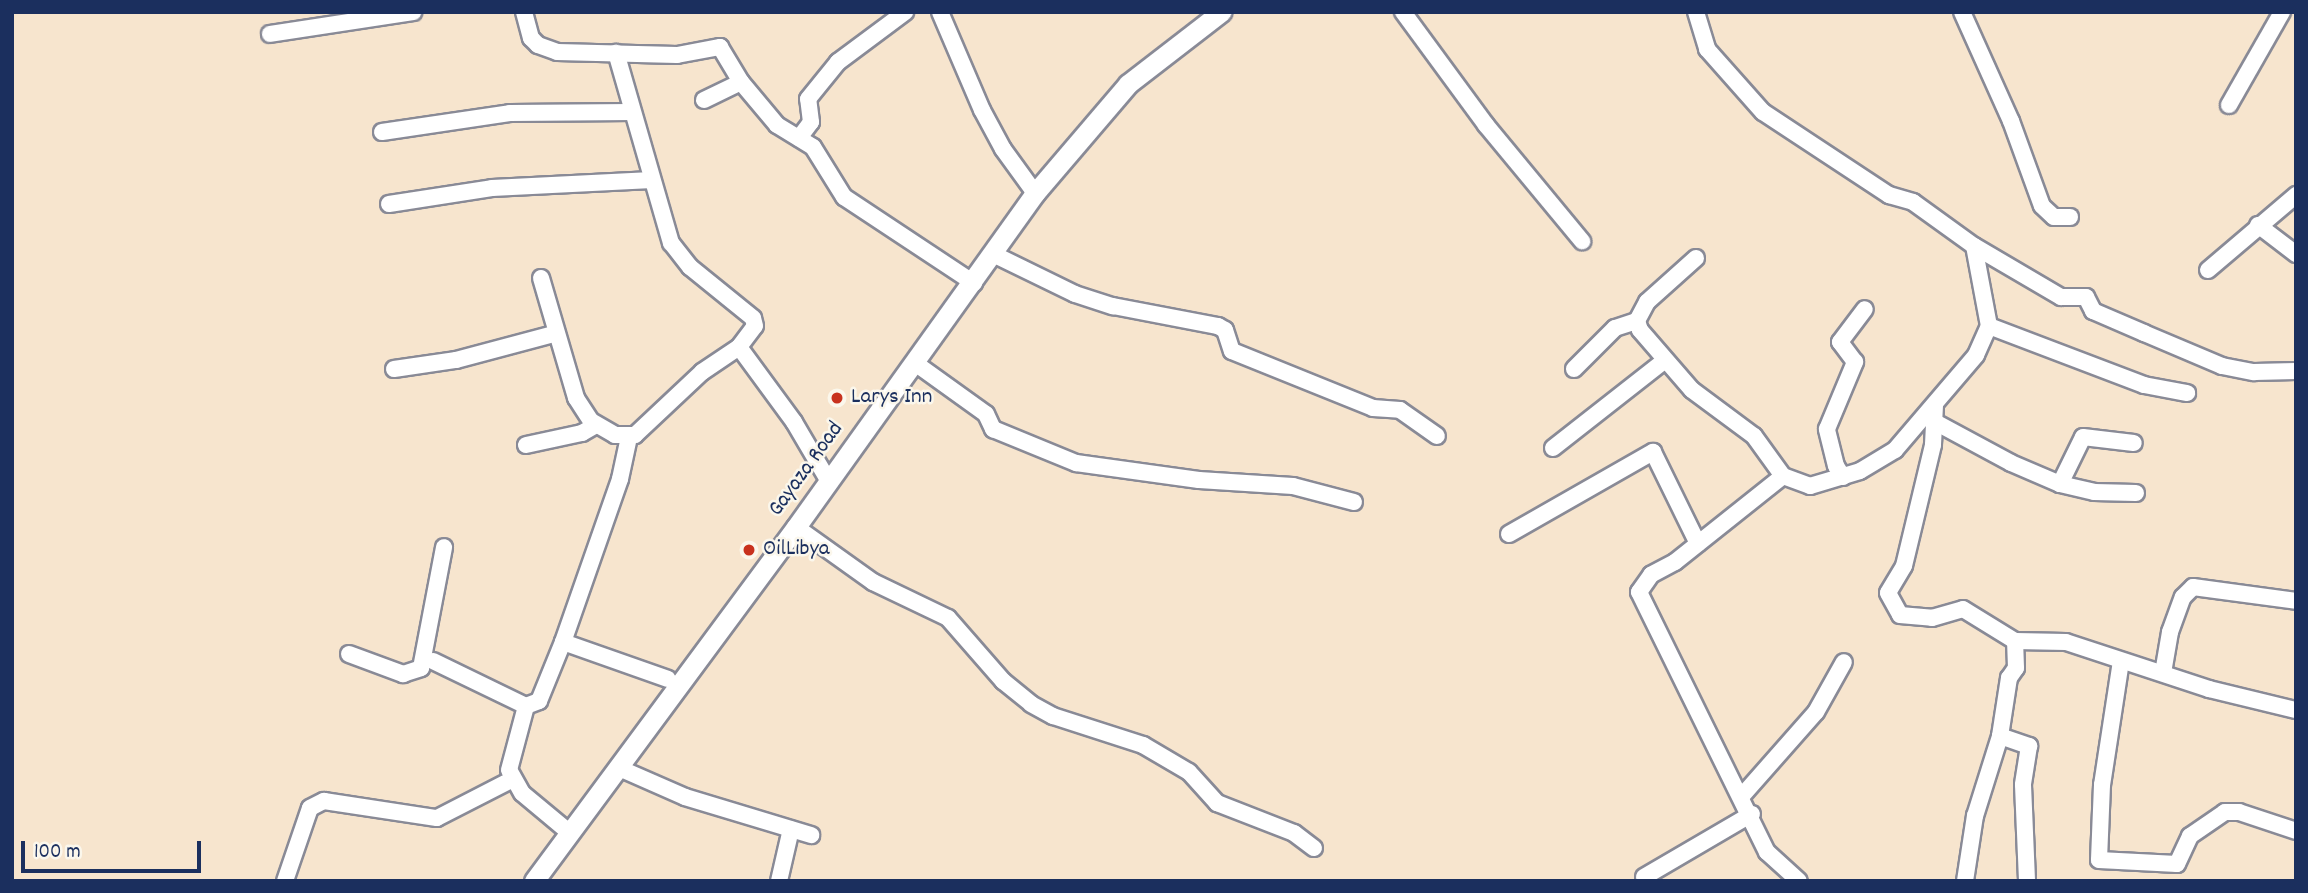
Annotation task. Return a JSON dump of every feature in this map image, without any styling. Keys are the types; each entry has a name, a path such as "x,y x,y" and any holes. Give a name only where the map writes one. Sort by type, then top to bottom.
{"main road":[{"name":"Gayaza Road","path":"534,881 974,283 1035,193 1128,84 1221,12"}],"street":[{"path":"270,34 413,12"},
{"path":"524,12 531,38 546,50 677,55 717,46 741,82 777,125 813,147 844,197 974,283"},
{"path":"799,138 811,122 808,99 838,62 905,12"},
{"path":"940,12 987,120 1035,193"},
{"path":"1403,12 1494,135 1582,240"},
{"path":"1696,12 1707,49 1763,112 1889,195 1920,206 1974,246 2062,297 2085,297 2093,310 2222,366 2254,372 2296,371"},
{"path":"1962,12 2011,121 2042,206 2054,217 2070,217"},
{"path":"2229,105 2282,12"},
{"path":"433,661 526,706 539,701 563,642 620,480 629,437 702,372 739,347 751,334 754,321 690,267 671,243 617,53"},
{"path":"704,100 741,82"},
{"path":"382,132 510,113 632,112"},
{"path":"389,204 492,188 652,180"},
{"path":"2208,270 2296,195"},
{"path":"2258,225 2296,254"},
{"path":"1637,321 1664,361 1692,390 1754,436 1783,477 1810,486 1843,477 1895,450 1976,355 1989,326 1974,246"},
{"path":"993,254 1075,294 1113,306 1218,326 1225,330 1232,351 1373,408 1400,410 1437,436"},
{"path":"1574,369 1615,328 1637,321 1647,302 1696,258"},
{"path":"541,278 554,334 576,398 596,425 629,437"},
{"path":"1843,477 1832,456 1827,429 1855,362 1840,342 1865,309"},
{"path":"1989,326 2144,385 2187,393"},
{"path":"394,369 456,360 554,334"},
{"path":"739,347 794,422 828,480"},
{"path":"1553,447 1664,361"},
{"path":"915,363 986,414 993,429 1076,463 1199,480 1293,486 1354,502"},
{"path":"1934,405 1935,422 1904,566 1889,587 1888,599 1900,615 1932,618 1956,610 1973,612 2015,640 2066,642 2121,661 2296,710"},
{"path":"1935,422 2011,463 2060,484 2094,492 2136,493"},
{"path":"526,445 582,433 596,425"},
{"path":"2060,484 2083,437 2134,443"},
{"path":"1509,534 1653,452 1698,544"},
{"path":"1783,477 1698,544 1642,582 1639,600 1752,814 1767,852 1799,881"},
{"path":"796,527 873,582 948,618 1003,681 1031,704 1053,716 1143,745 1189,772 1217,803 1294,833 1314,848"},
{"path":"349,654 403,674 421,668 444,547"},
{"path":"2163,673 2170,632 2183,597 2193,587 2296,601"},
{"path":"1965,881 1975,816 2000,736 2009,678 2016,668 2015,640"},
{"path":"563,642 668,679"},
{"path":"2121,661 2102,785 2099,860 2178,864 2190,836 2225,812 2239,812 2296,831"},
{"path":"1741,797 1816,712 1844,662"},
{"path":"511,780 526,706"},
{"path":"2000,736 2029,747 2023,785 2027,881"},
{"path":"619,768 685,797 811,835"},
{"path":"511,780 570,833"},
{"path":"285,881 310,808 324,800 437,818 511,780"},
{"path":"1644,877 1752,814"},
{"path":"779,881 790,829"}],"place":[{"name":"Larys Inn","path":"837,398"},
{"name":"OilLibya","path":"749,550"}]}
